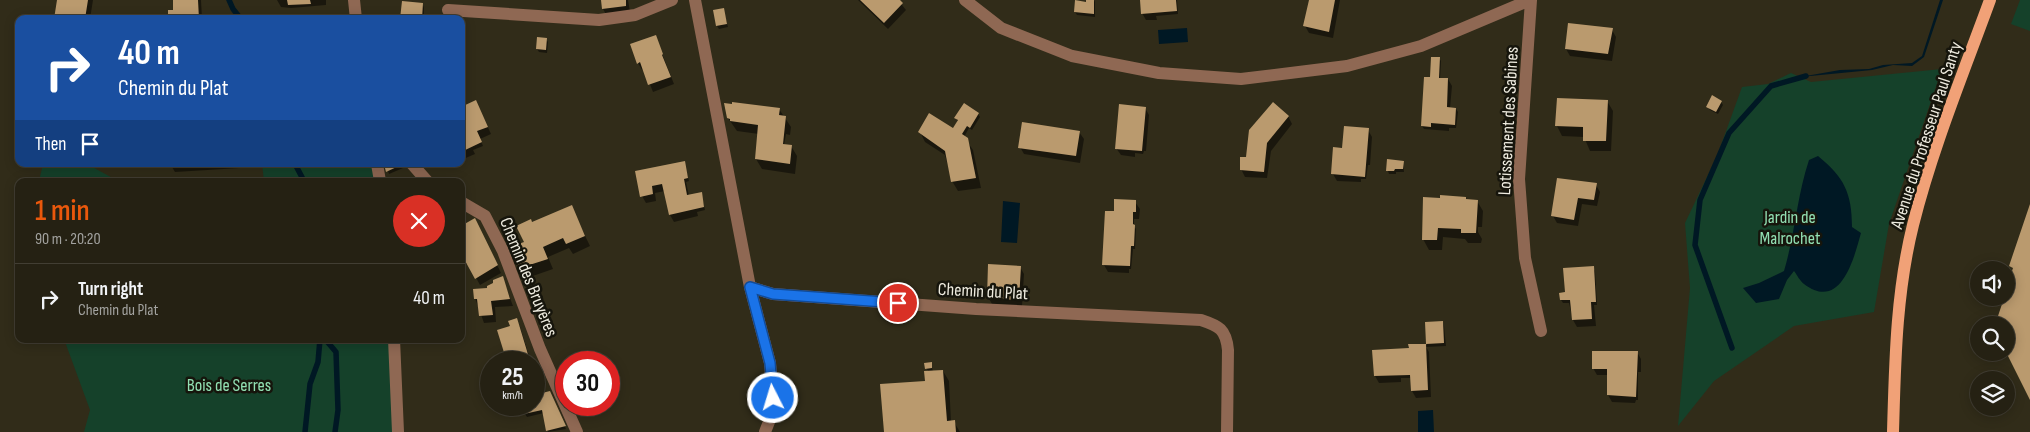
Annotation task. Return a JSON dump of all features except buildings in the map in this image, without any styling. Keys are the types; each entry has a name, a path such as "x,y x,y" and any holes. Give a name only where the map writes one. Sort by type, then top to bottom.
{"main road":[{"name":"Avenue du Professeur Paul Santy","path":"1893,432 1899,304 1913,226 1940,139 1990,0"}],"street":[{"path":"354,0 356,15"},
{"path":"448,10 599,20 635,15 672,0"},
{"path":"695,0 750,287 770,363 774,409 765,432"},
{"name":"Lotissement des Sabines","path":"964,0 1001,28 1072,56 1159,73 1241,79 1347,66 1420,46 1531,0 1520,179 1525,258 1541,331"},
{"path":"415,167 424,178"},
{"name":"Chemin des Bruyères","path":"465,204 485,216 503,251 540,349 577,432"},
{"name":"Chemin du Plat","path":"750,287 773,294 976,309 1200,320 1216,325 1227,338 1226,432"},
{"path":"394,343 398,432"}],"green space":[{"path":"2020,0 2030,0 2030,31 2011,24"},
{"name":"Jardin de Malrochet","path":"1942,69 1889,224 1874,312 1794,326 1714,381 1678,426 1690,288 1685,223 1717,156 1742,87 1768,84 1791,73 1811,82"},
{"path":"42,167 92,167 113,178 40,178"},
{"path":"262,167 375,167 376,178 264,178"},
{"name":"Bois de Serres","path":"65,343 391,343 394,432 84,432 90,410"}],"water":[{"path":"1940,0 1943,0 1924,57 1912,66 1893,65 1872,70 1800,77 1840,70 1869,69 1883,65 1912,63 1922,56"},
{"path":"1187,28 1188,42 1159,44 1158,30"},
{"path":"1818,156 1834,171 1845,187 1852,215 1852,227 1861,233 1850,268 1836,287 1828,291 1817,291 1804,284 1794,271 1787,280 1779,299 1756,303 1743,288 1759,283 1784,271 1809,160"},
{"path":"1003,201 1020,203 1017,243 1001,242"},
{"path":"1433,410 1434,432 1418,432 1418,411"}],"waterway":[{"path":"229,0 238,15"},
{"path":"1732,348 1695,245 1700,200 1729,133 1771,86 1806,76"},
{"path":"297,167 302,178"},
{"path":"305,432 310,384 318,362 320,343"},
{"path":"328,343 336,352 338,410 335,432"}],"route":[{"path":"773,398 770,363 750,287 773,294 898,303"}]}
